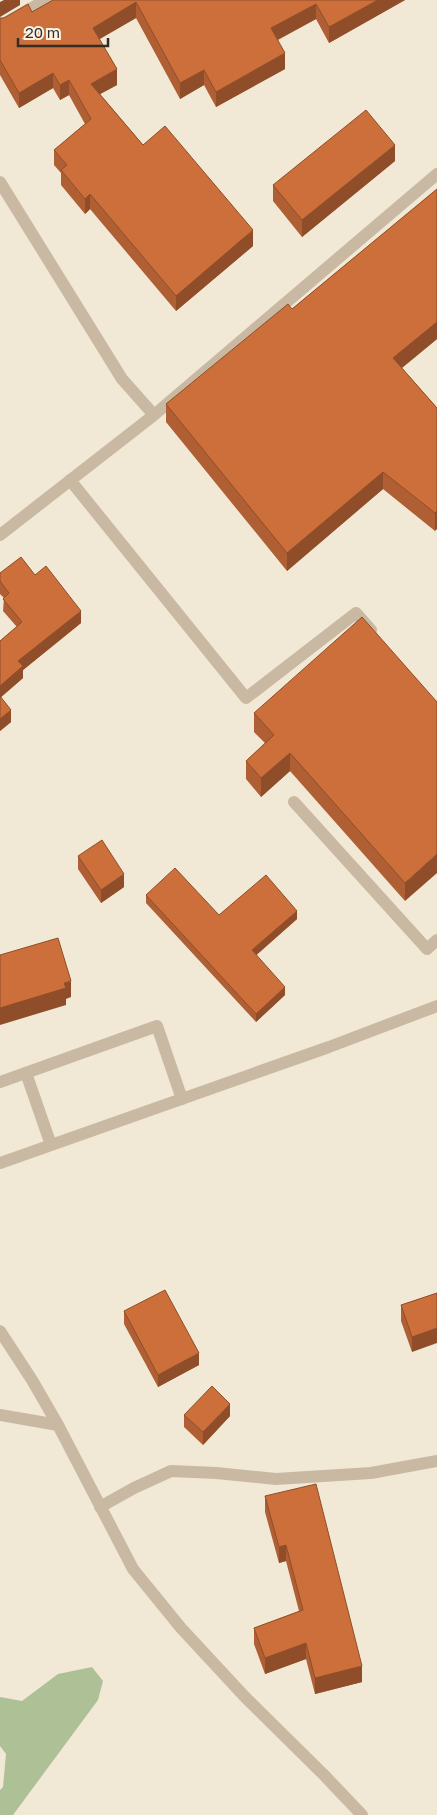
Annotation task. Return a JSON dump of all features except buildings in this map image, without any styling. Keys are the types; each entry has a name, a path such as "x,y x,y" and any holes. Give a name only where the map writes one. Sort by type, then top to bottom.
{"street":[{"path":"0,26 46,0"},
{"path":"0,535 154,415 437,174"},
{"path":"0,182 122,379 154,415"},
{"path":"70,480 246,698 356,613 381,641"},
{"path":"294,802 427,949 437,940"},
{"path":"0,1163 329,1047 437,1006"},
{"path":"0,1082 157,1026 182,1099"},
{"path":"26,1073 51,1144"},
{"path":"0,1331 32,1380 58,1425 133,1569 181,1628 245,1697 362,1815"},
{"path":"0,1415 58,1425"},
{"path":"100,1507 134,1488 171,1471 276,1479 371,1474 437,1461"}],"green space":[{"path":"92,1667 103,1681 98,1700 13,1815 0,1815 0,1790 3,1787 6,1754 0,1746 0,1697 22,1701 58,1674"}]}
